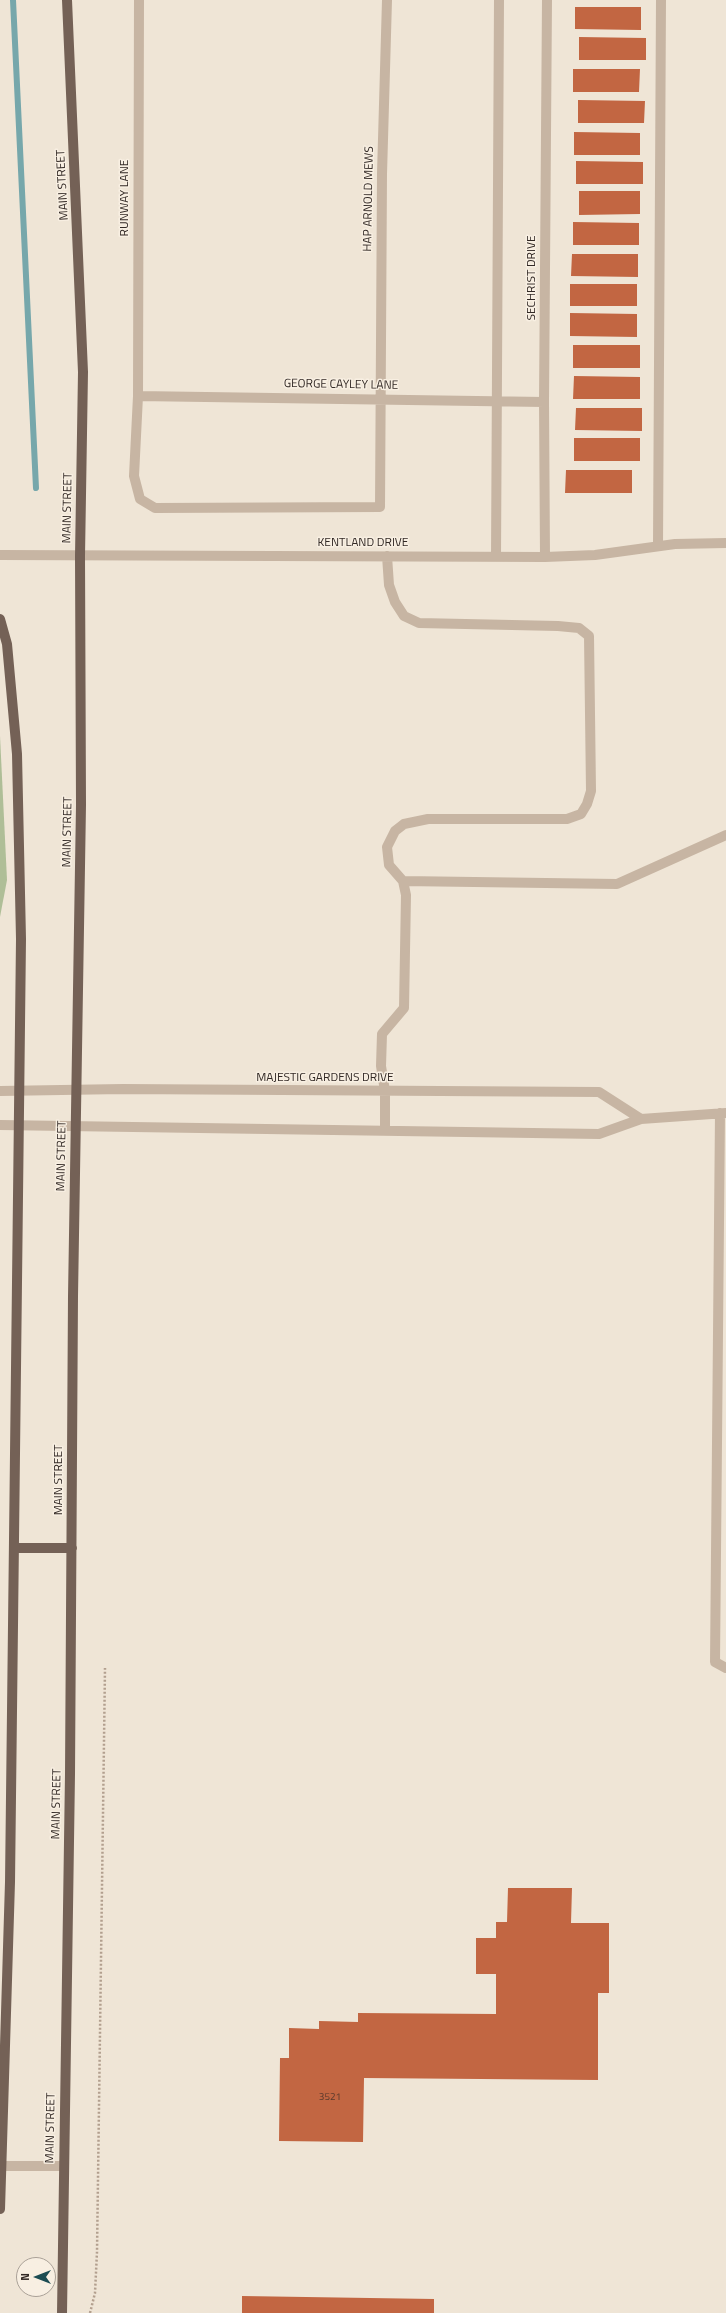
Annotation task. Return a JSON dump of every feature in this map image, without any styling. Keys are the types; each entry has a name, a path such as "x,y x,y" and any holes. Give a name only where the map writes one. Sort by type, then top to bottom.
{"main road":[{"name":"MAIN STREET","path":"62,2313 63,2166 70,1782 76,1126 81,805 80,556 83,372 67,0"},
{"path":"0,619 7,644 17,754 21,939 10,1882 0,2166 0,2209"},
{"path":"14,1548 72,1548"}],"street":[{"name":"RUNWAY LANE","path":"139,0 138,396 134,476 140,499 155,508 380,507 381,399"},
{"name":"HAP ARNOLD MEWS","path":"381,399 382,174 386,0"},
{"path":"496,556 499,0"},
{"name":"SECHRIST DRIVE","path":"545,557 544,402 547,0"},
{"path":"658,546 661,0"},
{"name":"GEORGE CAYLEY LANE","path":"138,396 544,402"},
{"name":"KENTLAND DRIVE","path":"0,556 545,557 595,555 658,546 726,543"},
{"path":"385,1131 385,1091 381,1066 382,1034 404,1008 406,895 403,881 390,864 387,847 395,831 404,824 428,819 567,819 580,814 587,804 591,791 589,636 579,628 558,626 420,623 404,616 395,602 388,585 387,556"},
{"path":"403,881 617,884 726,835"},
{"name":"MAJESTIC GARDENS DRIVE","path":"0,1091 599,1092 641,1119"},
{"path":"0,1125 599,1134 641,1119 723,1113 722,1308 715,1662 726,1668"},
{"path":"0,2166 63,2166"}],"path":[{"path":"90,2313 95,2293 97,2252 105,1668"}],"green space":[{"path":"0,736 7,880 0,917"}],"building":[{"path":"575,7 641,7 641,30 575,29"},
{"path":"579,37 646,38 646,60 579,60"},
{"path":"573,69 640,69 639,92 573,92"},
{"path":"578,100 645,101 644,123 578,123"},
{"path":"574,132 640,133 640,155 574,155"},
{"path":"576,161 643,162 643,184 576,184"},
{"path":"579,191 640,191 640,214 579,215"},
{"path":"573,222 639,223 639,245 573,245"},
{"path":"572,254 638,254 638,277 571,276"},
{"path":"570,284 637,284 637,306 570,306"},
{"path":"570,313 637,314 637,337 570,336"},
{"path":"573,345 640,345 640,368 573,368"},
{"path":"574,376 640,377 640,399 573,399"},
{"path":"576,408 642,408 642,431 575,430"},
{"path":"574,438 640,438 640,461 574,461"},
{"path":"566,470 632,470 632,493 565,493"},
{"path":"508,1888 572,1888 571,1923 609,1923 609,1993 598,1993 598,2080 364,2078 363,2142 279,2141 280,2058 289,2058 289,2028 319,2029 319,2021 358,2022 358,2013 496,2014 496,1974 476,1974 476,1938 496,1938 496,1922 507,1922"},
{"path":"242,2296 434,2299 434,2313 242,2313"}],"waterway":[{"path":"13,0 36,488"}]}
